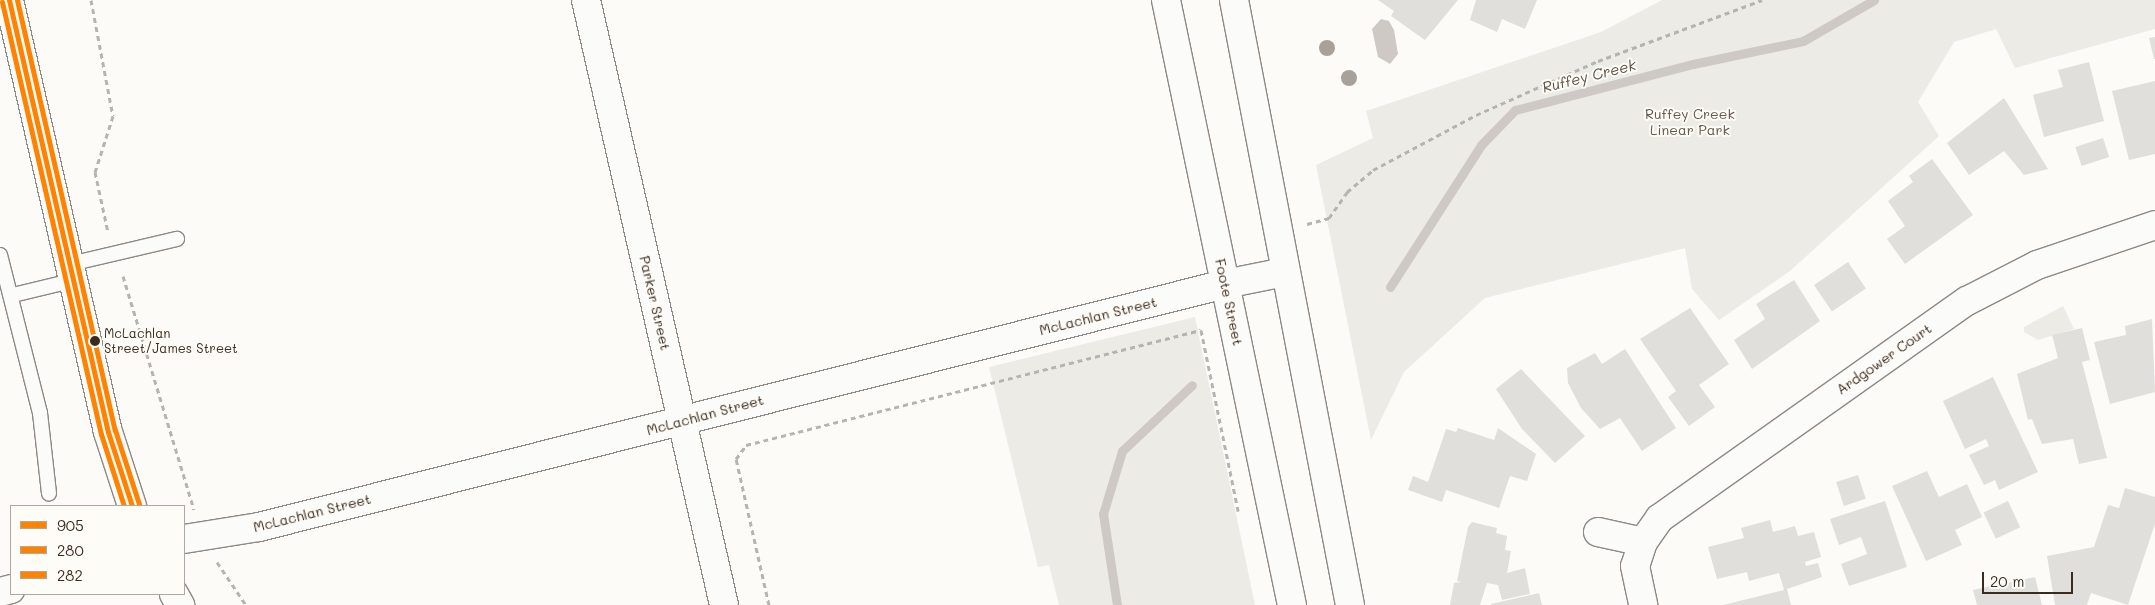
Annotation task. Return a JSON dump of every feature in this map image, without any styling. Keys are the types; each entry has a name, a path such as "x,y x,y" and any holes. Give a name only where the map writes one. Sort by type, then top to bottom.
{"street":[{"path":"9,0 108,432 132,505"},
{"name":"Parker Street","path":"586,0 724,605"},
{"name":"Foote Street","path":"1166,0 1292,605"},
{"path":"1234,0 1350,605"},
{"name":"Ardgower Court","path":"1643,605 1635,566 1642,542 1660,518 1966,302 2038,264 2155,225"},
{"name":"McLachlan Street","path":"193,536 259,527 1225,284 1285,272"},
{"path":"1598,532 1642,542"}],"lane":[{"path":"13,295 116,254 177,239"},
{"path":"0,255 13,295 40,414 49,494"}],"path":[{"path":"91,0 113,116 95,172 95,185 116,254 185,505"},
{"path":"1306,224 1329,218 1347,192 1373,170 1476,114 1598,61 1762,0"},
{"path":"769,605 736,459 746,445 1201,330 1238,510"},
{"path":"185,507 193,536 246,605"}],"green space":[{"name":"Ruffey Creek Linear Park","path":"1662,0 2155,0 2155,29 2015,68 1996,29 1954,42 1918,102 1939,136 1790,271 1719,320 1692,289 1685,248 1485,298 1404,372 1371,440 1316,165 1373,138 1366,111 1601,32"},
{"path":"2063,306 2074,329 2038,340 2024,332 2024,327"},
{"path":"1195,317 1255,605 1059,605 1049,565 1038,567 989,367"}],"shaded area":[{"path":"1381,19 1389,21 1394,30 1398,54 1390,64 1378,57 1372,29"}],"building":[{"path":"1378,0 1458,0 1425,40 1391,16 1394,11"},
{"path":"1476,0 1537,0 1525,29 1502,19 1497,32 1470,20"},
{"path":"2155,37 2155,59 2154,59 2149,38"},
{"path":"2089,62 2104,121 2044,137 2033,95 2063,87 2058,70"},
{"path":"2155,81 2155,154 2129,160 2112,91"},
{"path":"2004,98 2048,169 2024,175 2004,151 1969,175 1947,143"},
{"path":"2103,138 2109,157 2082,166 2075,147"},
{"path":"1932,159 1973,215 1905,264 1887,239 1905,226 1888,201 1913,182 1909,176"},
{"path":"1848,262 1866,289 1832,311 1814,285"},
{"path":"1794,280 1820,321 1752,369 1734,340 1765,319 1756,304"},
{"path":"1690,308 1729,364 1699,385 1715,407 1689,426 1668,397 1676,391 1640,339"},
{"path":"2152,319 2155,392 2110,404 2094,342 2126,335 2125,326"},
{"path":"2082,328 2090,360 2082,362 2107,458 2079,464 2073,439 2042,444 2032,419 2028,420 2017,374 2058,358 2052,335"},
{"path":"1625,349 1676,428 1642,451 1620,418 1600,429 1581,408 1568,383 1567,368 1595,353 1602,364"},
{"path":"1521,369 1585,436 1555,463 1522,429 1496,389"},
{"path":"1993,377 2038,472 1999,490 1995,480 1984,485 1969,455 1989,446 1986,439 1965,449 1943,401"},
{"path":"1458,428 1494,440 1498,428 1536,454 1527,481 1510,476 1499,508 1446,490 1442,502 1408,490 1413,476 1428,482 1446,429 1456,432"},
{"path":"1927,471 1939,497 1967,484 1982,517 1955,530 1962,545 1926,561 1892,486"},
{"path":"1858,475 1866,499 1844,506 1836,482"},
{"path":"2125,488 2155,497 2155,524 2128,605 2091,593 2087,605 2055,605 2047,556 2094,547 2108,505 2119,508"},
{"path":"1885,501 1907,567 1849,586 1841,564 1867,554 1861,537 1839,545 1830,519"},
{"path":"2008,501 2020,527 1996,539 1984,512"},
{"path":"1770,520 1773,532 1795,526 1798,536 1814,532 1821,557 1805,562 1806,566 1818,563 1822,577 1787,589 1791,605 1723,605 1784,590 1779,573 1749,581 1747,572 1717,579 1708,547 1744,538 1741,528"},
{"path":"1472,522 1497,528 1496,533 1507,536 1505,550 1511,551 1507,573 1525,568 1530,594 1502,600 1498,585 1487,583 1480,605 1450,605 1454,583 1461,582 1457,581 1468,527"},
{"path":"2035,577 2042,605 1977,605 1973,590"},
{"path":"1539,593 1542,605 1491,605 1491,604"}],"waterway":[{"name":"Ruffey Creek","path":"1390,287 1481,145 1515,110 1693,64 1803,41 1874,0"},
{"name":"Ruffey Creek","path":"1117,605 1103,514 1122,451 1192,385"}],"transit line":[{"name":"905","path":"9,0 108,432 132,505"},
{"name":"282","path":"17,0 115,430 139,504"},
{"name":"280","path":"2,2 101,434 124,505"}],"place":[{"name":"McLachlan Street/James Street","path":"95,341"}]}
